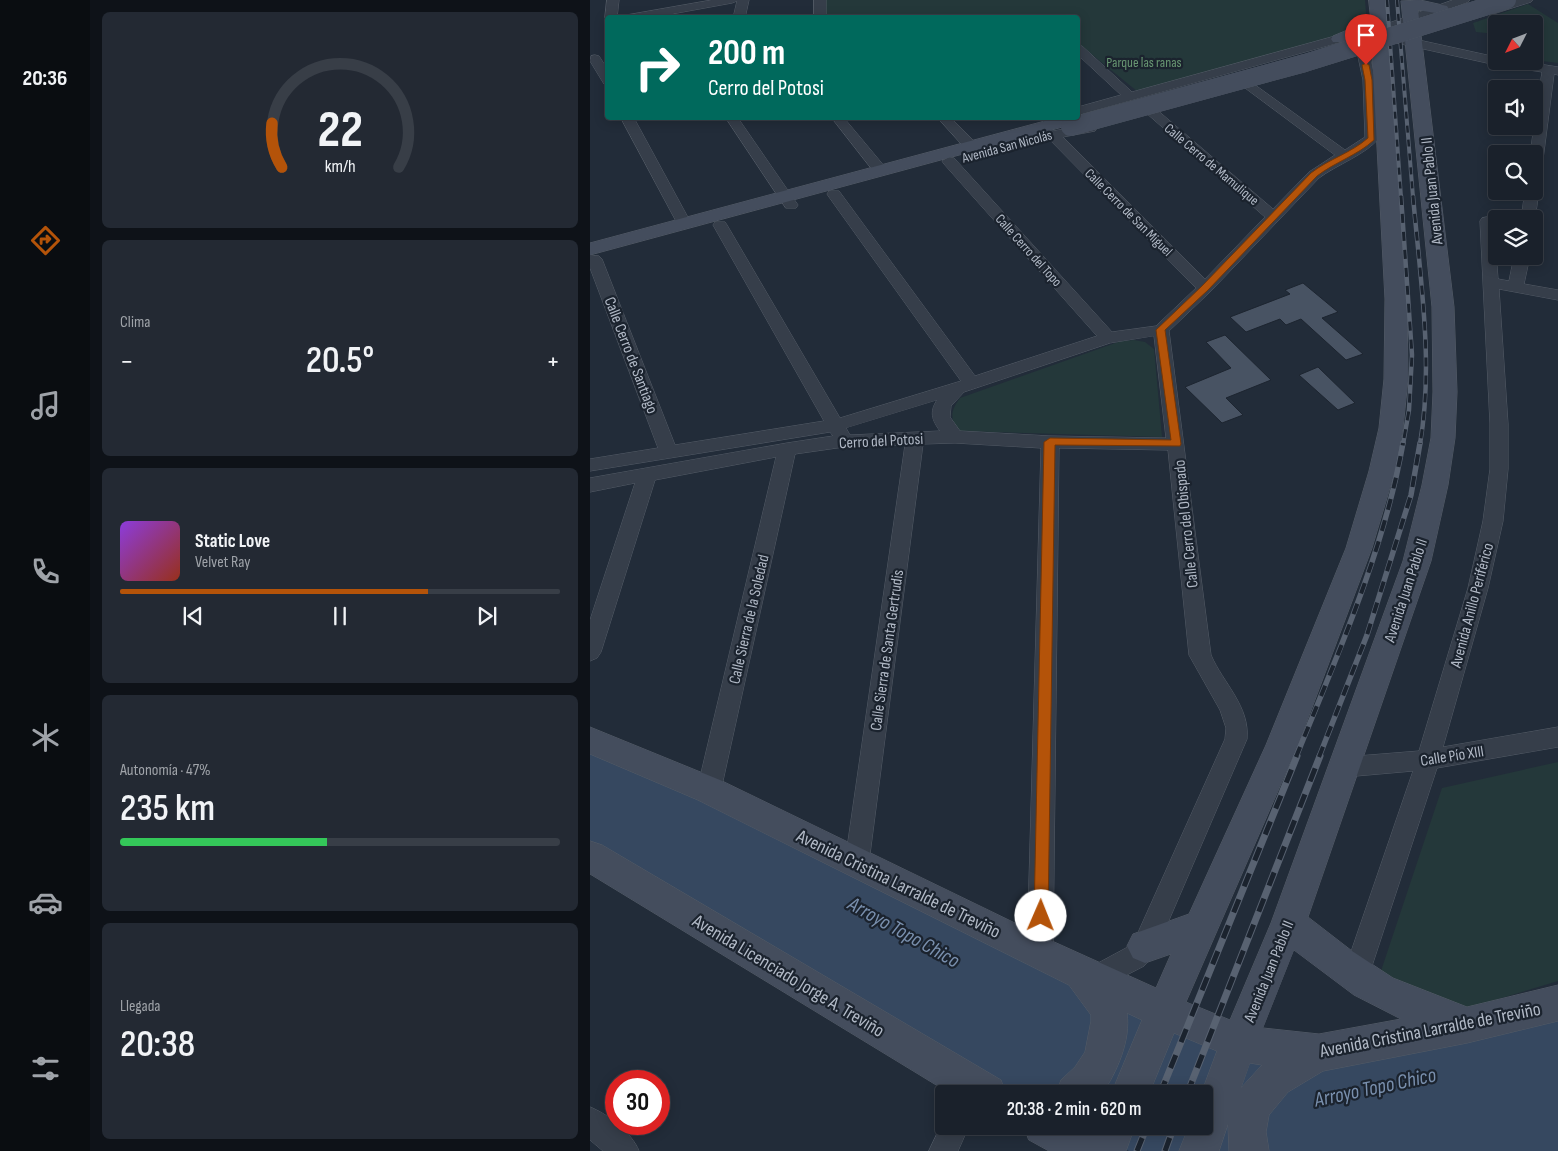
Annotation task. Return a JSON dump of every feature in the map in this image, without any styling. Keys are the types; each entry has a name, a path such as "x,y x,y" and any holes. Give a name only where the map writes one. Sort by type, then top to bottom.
{"main road":[{"name":"Avenida San Nicolás","path":"1080,117 1280,62 1485,0"},
{"name":"Avenida San Nicolás","path":"1080,117 1304,63 1507,0"},
{"path":"1134,1085 1201,927 1282,745 1359,548 1385,458 1391,428 1396,379 1401,24 1368,27 1345,38"},
{"name":"Avenida Juan Pablo II","path":"1199,1151 1236,1050 1288,923 1345,767 1417,561 1435,485 1443,438 1446,392 1443,307 1401,24"},
{"name":"Avenida San Nicolás","path":"591,256 720,224 880,170 1064,121"},
{"name":"Avenida San Nicolás","path":"591,256 684,223 788,201 834,194 949,162 1064,121"},
{"name":"Avenida Cristina Larralde de Treviño","path":"590,740 709,790 1040,953 1162,1017 1236,1050 1268,1048 1306,1060 1467,1026 1558,1003"},
{"name":"Avenida Licenciado Jorge A. Treviño","path":"590,856 968,1085"},
{"path":"1288,923 1356,975 1394,997 1467,1026"},
{"path":"1145,946 1201,927"},
{"path":"1086,1085 1100,1064 1107,1040 1109,1014 1091,981"},
{"path":"1249,1151 1246,1127 1251,1106 1261,1091 1306,1060"},
{"path":"1045,1135 1052,1151"},
{"path":"1075,1135 1105,1143"}],"street":[{"path":"611,15 613,0"},
{"path":"644,15 732,0"},
{"path":"740,15 742,0"},
{"path":"820,0 820,15"},
{"path":"1064,121 1074,132 1247,85 1464,0"},
{"path":"1401,24 1444,31 1526,0"},
{"path":"1080,115 1130,97 1430,16 1444,31 1477,57"},
{"path":"1401,24 1477,57 1488,59"},
{"path":"1161,330 1205,288 1314,175 1343,155 1364,146 1372,138 1369,80 1401,24"},
{"path":"1080,51 1130,97"},
{"path":"598,59 605,74"},
{"path":"1539,145 1553,71"},
{"path":"1247,85 1343,155"},
{"name":"Calle Cerro de Mamulique","path":"1151,112 1273,216"},
{"path":"628,120 684,223"},
{"path":"733,120 788,201"},
{"path":"840,120 880,170"},
{"path":"946,120 971,146"},
{"name":"Calle Cerro de San Miguel","path":"1064,121 1205,288"},
{"name":"Calle Cerro del Topo","path":"949,162 1108,338"},
{"path":"834,194 965,386 943,402 940,416 946,428 955,437"},
{"name":"Avenida Anillo Periférico","path":"1356,975 1428,760 1478,588 1493,521 1499,469 1499,424 1487,221"},
{"path":"720,224 840,433"},
{"name":"Calle Cerro de Santiago","path":"591,256 669,452"},
{"path":"1516,287 1520,265"},
{"path":"1492,283 1558,295"},
{"name":"Cerro del Potosi","path":"590,485 787,448 840,433 965,386 1108,338 1161,330"},
{"name":"Calle Cerro del Obispado","path":"1091,981 1135,957 1145,946 1236,739 1238,728 1235,717 1206,669 1200,655 1161,330"},
{"name":"Cerro del Potosi","path":"590,465 669,452 840,433 1050,442 1176,444"},
{"name":"Calle Sierra de Santa Gertrudis","path":"856,862 916,437"},
{"path":"1040,953 1050,442"},
{"name":"Calle Sierra de la Soledad","path":"709,790 787,448"},
{"path":"590,652 647,475"},
{"name":"Calle Pío XIII","path":"1345,767 1428,760 1558,737"},
{"path":"590,1121 625,1151"},
{"path":"943,1151 951,1135"}],"green space":[{"name":"Parque las ranas","path":"823,0 1365,0 1367,25 1350,37 1138,92 1080,45 1080,15 823,15"},
{"path":"1528,4 1558,23 1558,63 1543,61 1543,15 1496,15"},
{"path":"1488,18 1488,33 1476,32 1473,23"},
{"path":"1134,340 1145,342 1154,349 1162,437 959,431 956,427 952,414 960,398 1121,341"},
{"path":"1558,762 1558,981 1445,1015 1378,980 1442,788"}],"water":[{"name":"Arroyo Topo Chico","path":"590,740 1233,1057 1558,1003 1558,1151 1129,1151 1091,1135 1213,1135 1213,1085 977,1085 590,856"}],"building":[{"path":"1303,283 1338,312 1322,318 1363,354 1346,360 1301,319 1286,325 1280,319 1246,332 1230,317 1290,294 1285,290"},
{"path":"1225,335 1271,380 1226,398 1243,415 1222,423 1185,387 1231,368 1206,342"},
{"path":"1318,367 1355,403 1338,410 1299,375"}],"railway":[{"path":"1387,0 1401,197"},
{"path":"1397,0 1413,197"},
{"path":"1401,196 1412,355 1409,410 1403,444"},
{"path":"1413,196 1426,352 1426,383 1420,444"},
{"path":"1296,757 1343,642 1372,563 1395,483 1403,443"},
{"path":"1319,757 1367,635 1411,495 1420,443"},
{"path":"1164,1085 1297,756"},
{"path":"1191,1085 1320,756"},
{"path":"1137,1151 1143,1135"},
{"path":"1165,1151 1171,1135"}],"route":[{"path":"1041,916 1050,442 1176,444 1161,330 1205,288 1314,175 1343,155 1364,146 1372,138 1369,80 1366,65"}]}
